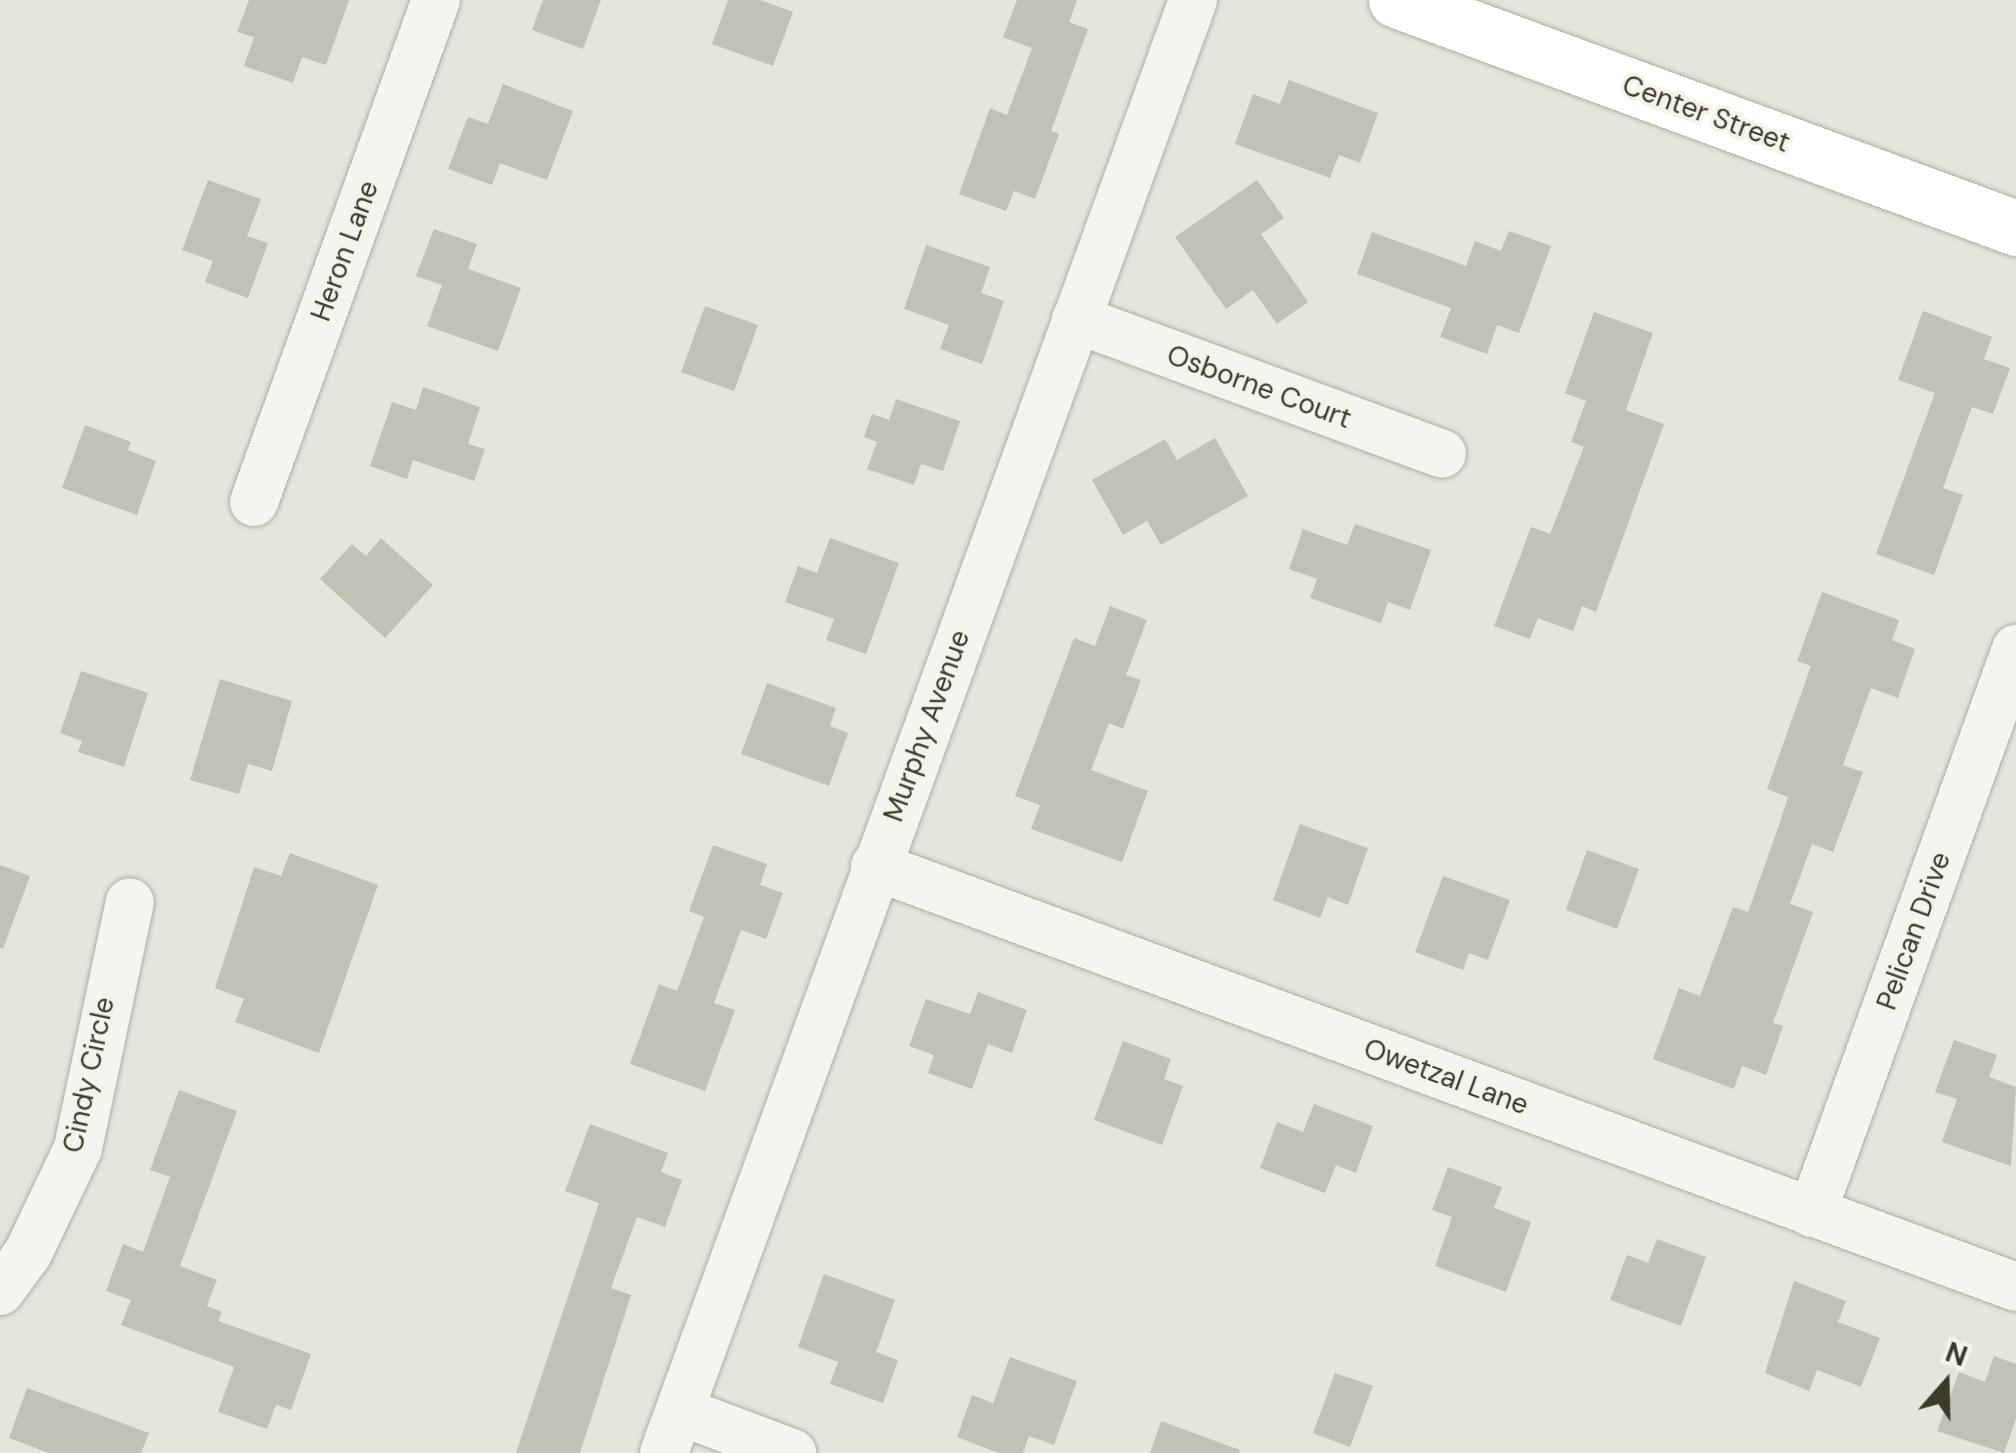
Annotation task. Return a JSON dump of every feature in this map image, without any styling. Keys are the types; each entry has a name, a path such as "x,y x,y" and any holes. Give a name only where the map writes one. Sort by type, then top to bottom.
{"main road":[{"name":"Center Street","path":"1396,0 2016,228"}],"street":[{"name":"Heron Lane","path":"254,502 436,0"},
{"name":"Murphy Avenue","path":"672,1432 1193,0"},
{"name":"Osborne Court","path":"1076,319 1442,454"},
{"name":"Pelican Drive","path":"1812,1213 2016,649"},
{"name":"Owetzal Lane","path":"875,866 2016,1288"},
{"name":"Cindy Circle","path":"0,1291 28,1253 78,1148 102,1011 130,902"},
{"path":"672,1432 792,1453"}],"building":[{"path":"249,0 349,0 326,65 302,57 293,83 244,66 254,37 237,32"},
{"path":"543,0 601,0 583,49 532,30"},
{"path":"728,0 760,0 793,12 773,66 712,44"},
{"path":"1017,0 1077,0 1069,22 1088,29 1051,131 1059,134 1035,199 1014,191 1006,211 959,194 990,108 1007,115 1032,48 1003,37"},
{"path":"1289,80 1378,113 1360,163 1339,155 1330,178 1235,144 1253,94 1280,104"},
{"path":"503,84 573,111 547,180 500,163 492,185 448,169 468,117 488,124"},
{"path":"208,180 261,199 247,236 268,243 248,298 205,282 213,261 182,250"},
{"path":"1257,180 1284,218 1261,234 1308,302 1277,324 1253,290 1226,309 1175,237"},
{"path":"434,229 477,244 468,269 521,288 498,351 427,326 442,285 416,276"},
{"path":"1509,231 1551,246 1519,333 1497,325 1487,354 1440,337 1451,308 1357,274 1372,232 1466,266 1475,241 1501,251"},
{"path":"926,245 990,267 981,293 1004,301 982,364 940,349 949,325 904,309"},
{"path":"705,306 758,325 734,391 681,372"},
{"path":"1923,311 1992,337 1984,359 2010,368 1993,414 1972,407 1943,488 1963,495 1934,575 1876,554 1935,393 1898,380"},
{"path":"1594,312 1653,333 1626,410 1664,424 1596,612 1582,606 1573,631 1538,618 1530,639 1494,626 1531,527 1550,534 1584,447 1571,442 1586,401 1565,393"},
{"path":"423,387 480,407 468,444 485,449 474,481 413,460 407,479 370,466 392,402 416,410"},
{"path":"896,399 960,421 943,471 921,464 914,485 867,469 877,442 864,437 872,414 889,420"},
{"path":"85,425 131,442 128,450 156,461 137,515 62,488"},
{"path":"1215,438 1248,496 1161,545 1147,521 1123,535 1092,480 1165,439 1177,460"},
{"path":"1355,524 1431,550 1410,610 1388,602 1381,623 1310,598 1317,579 1289,569 1303,529 1347,545"},
{"path":"381,538 433,585 385,638 320,579 352,544 366,556"},
{"path":"830,538 899,563 866,654 826,640 834,619 785,602 798,566 817,573"},
{"path":"1822,592 1899,620 1892,640 1915,649 1898,698 1871,688 1843,765 1863,772 1833,852 1812,844 1790,904 1813,912 1773,1023 1783,1026 1766,1075 1742,1066 1734,1089 1653,1059 1679,988 1700,996 1733,907 1748,912 1788,797 1767,789 1811,666 1797,661"},
{"path":"1110,606 1147,620 1126,675 1141,680 1123,729 1109,723 1091,770 1148,791 1122,862 1031,829 1040,805 1015,796 1074,638 1095,646"},
{"path":"81,671 148,693 124,767 78,752 82,741 60,733"},
{"path":"220,679 292,701 272,771 248,764 239,794 190,780"},
{"path":"767,683 836,708 830,726 848,733 829,786 741,754"},
{"path":"1300,824 1368,848 1348,905 1328,897 1320,918 1273,900"},
{"path":"713,845 767,864 760,885 783,893 766,939 741,930 714,1003 735,1010 705,1091 630,1064 659,984 677,991 704,917 689,911"},
{"path":"1587,850 1639,869 1617,929 1566,910"},
{"path":"290,853 378,885 319,1053 235,1022 244,999 215,988 254,867 281,876"},
{"path":"0,865 30,876 3,949 0,948"},
{"path":"1443,876 1510,900 1488,960 1469,953 1463,970 1415,952"},
{"path":"978,992 1027,1010 1012,1053 988,1044 972,1089 928,1073 934,1055 909,1046 926,999 970,1014"},
{"path":"1954,1040 1997,1055 1989,1077 2016,1087 2011,1166 1942,1142 1957,1099 1935,1092"},
{"path":"1123,1041 1171,1059 1164,1079 1183,1086 1162,1145 1094,1120"},
{"path":"179,1090 237,1111 180,1266 217,1280 207,1306 222,1312 218,1321 311,1354 291,1410 276,1405 267,1429 218,1412 234,1367 121,1325 131,1300 106,1291 123,1244 143,1252 170,1177 150,1170"},
{"path":"1314,1104 1373,1126 1356,1173 1336,1165 1325,1193 1260,1168 1277,1122 1303,1132"},
{"path":"590,1124 668,1153 661,1172 682,1180 665,1227 637,1217 611,1288 631,1295 580,1453 516,1453 599,1203 565,1191"},
{"path":"1448,1167 1502,1187 1494,1208 1531,1222 1506,1292 1435,1266 1452,1217 1432,1210"},
{"path":"1657,1239 1706,1257 1681,1326 1610,1300 1627,1255 1648,1263"},
{"path":"824,1274 895,1300 876,1352 898,1360 883,1403 830,1384 838,1362 798,1347"},
{"path":"1794,1281 1846,1301 1838,1322 1880,1338 1861,1387 1817,1370 1809,1391 1765,1373"},
{"path":"1994,1356 2016,1364 2016,1419 2004,1453 1937,1431 1959,1372 1985,1382"},
{"path":"1010,1357 1077,1381 1054,1445 1029,1436 1023,1453 999,1453 957,1437 972,1395 993,1403"},
{"path":"1335,1373 1373,1386 1350,1447 1313,1433"},
{"path":"27,1388 149,1433 141,1453 49,1453 9,1438"},
{"path":"1161,1421 1240,1450 1239,1453 1150,1453"}]}
